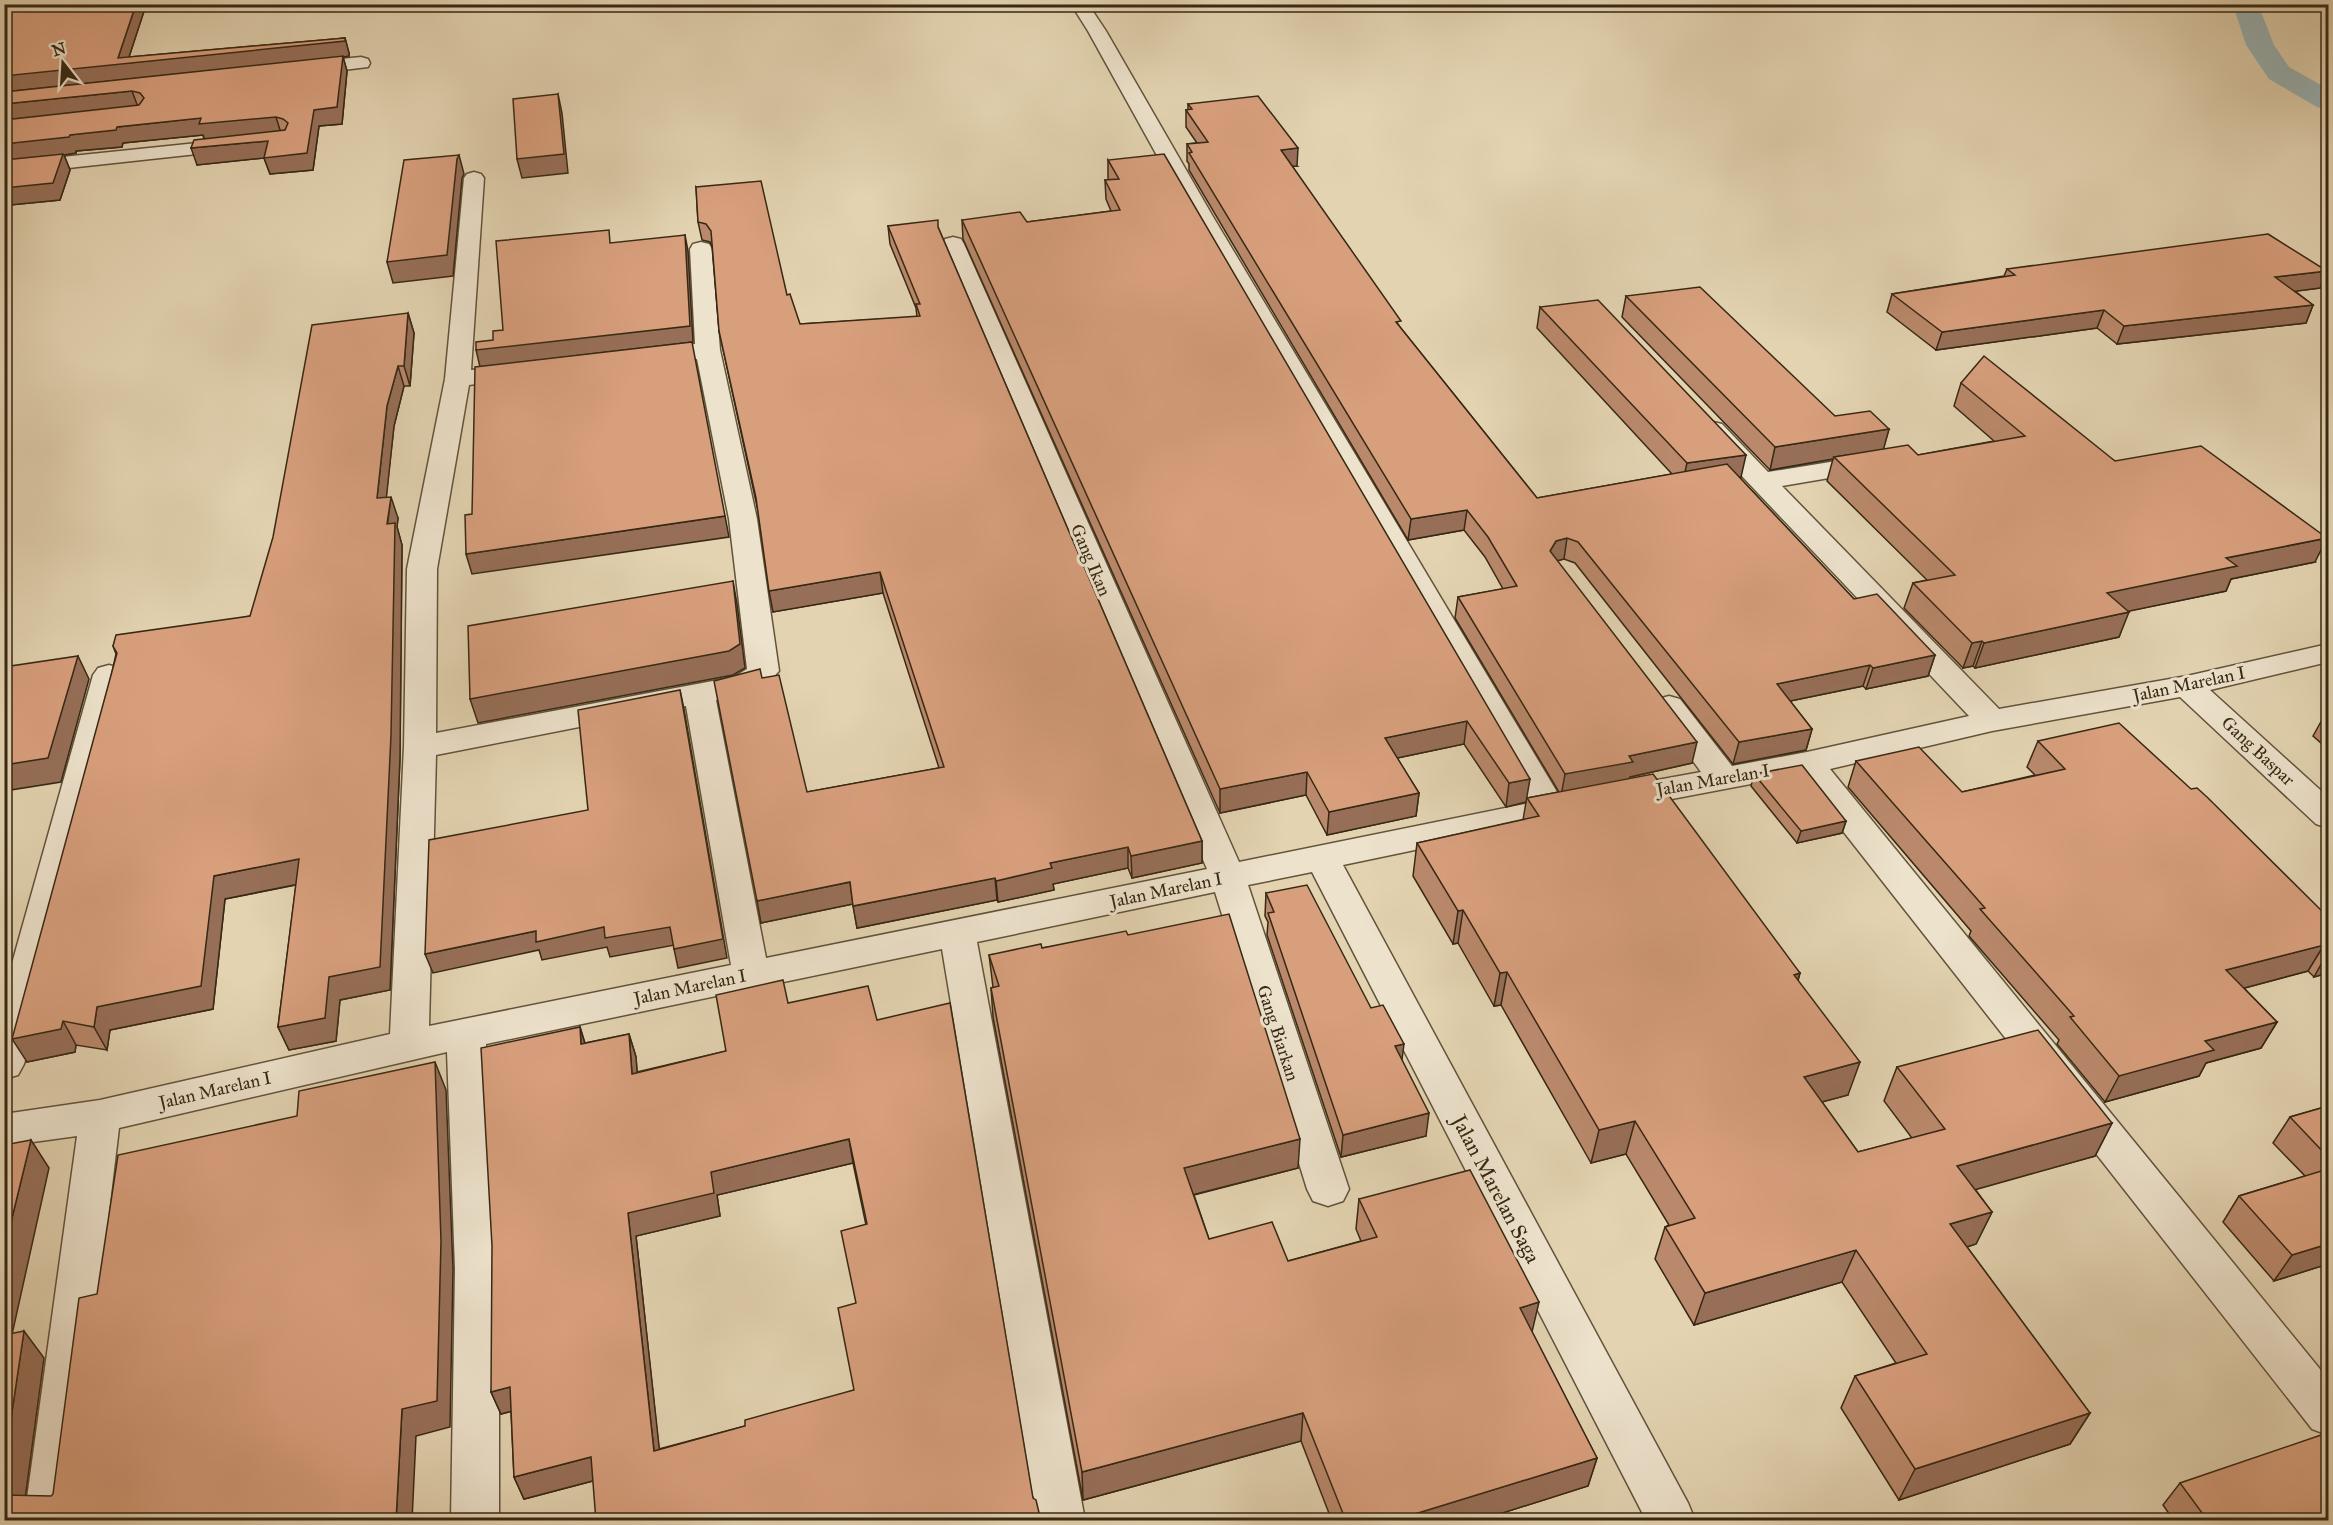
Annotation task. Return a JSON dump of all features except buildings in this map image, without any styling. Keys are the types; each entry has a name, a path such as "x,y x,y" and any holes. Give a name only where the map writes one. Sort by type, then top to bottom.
{"street":[{"path":"1079,4 1097,31 1201,215 1551,811"},
{"path":"278,71 361,63"},
{"path":"4,169 258,143"},
{"path":"409,1045 420,747 422,569 458,380 474,177"},
{"name":"Gang Ikan","path":"953,244 1228,877"},
{"path":"420,747 750,683 764,671 743,519 708,350 701,249"},
{"path":"629,360 708,350"},
{"path":"458,380 538,370"},
{"path":"1694,410 1992,722"},
{"path":"1762,481 1903,459"},
{"name":"Jalan Marelan I","path":"4,1130 100,1116 466,1033 1551,811 1807,763 1992,722 2320,664"},
{"path":"4,1064 109,675"},
{"path":"1654,687 1723,778"},
{"name":"Gang Baspar","path":"2187,687 2328,816"},
{"path":"699,693 751,975"},
{"path":"2097,703 2122,728"},
{"path":"1807,763 2328,1414"},
{"name":"Jalan Marelan Saga","path":"1322,858 1671,1521"},
{"name":"Gang Biarkan","path":"1228,877 1328,1190"},
{"path":"957,932 1061,1521"},
{"path":"466,1033 477,1269 475,1521"},
{"path":"48,1521 100,1116"}],"waterway":[{"path":"2242,4 2247,8 2260,45 2279,73 2328,101"}]}
